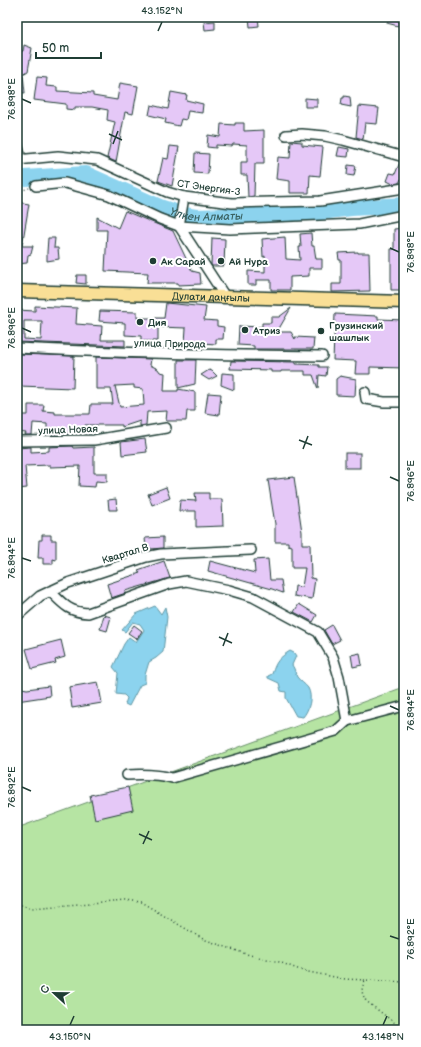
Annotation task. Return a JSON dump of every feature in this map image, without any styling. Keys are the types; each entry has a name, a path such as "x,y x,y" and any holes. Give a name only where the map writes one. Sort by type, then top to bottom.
{"main road":[{"name":"Дулати даңғылы","path":"17,291 404,302"}],"street":[{"path":"286,135 302,134 325,136 404,157"},
{"path":"17,143 19,159"},
{"name":"СТ Энергия-3","path":"19,159 68,156 96,160 184,200 232,203 312,201 404,188"},
{"path":"36,186 64,183 109,195 160,219 230,229 359,224 404,215"},
{"path":"184,200 180,222 226,298"},
{"name":"улица Природа","path":"17,348 183,355 322,356"},
{"path":"365,392 366,399 384,402 404,402"},
{"name":"улица Новая","path":"17,441 94,440 166,428"},
{"name":"Квартал В","path":"17,616 40,596 50,591 68,583 146,557 161,554 251,550"},
{"path":"50,591 65,606 77,612 88,613 169,584 186,581 229,590 253,597 318,632 333,657 339,677 347,721"},
{"path":"127,775 158,774 172,778 336,730 347,721 404,706"}],"path":[{"path":"17,192 36,186"},
{"path":"17,904 32,908 125,900 141,902 203,939 246,954 279,962 303,971 345,979 404,982"},
{"path":"365,980 362,989 363,996 366,1001 404,1030"}],"green space":[{"path":"404,687 404,1030 17,1030 17,828"}],"water":[{"path":"155,606 161,614 165,607 167,617 163,652 149,662 145,675 145,683 140,685 129,706 125,704 127,698 124,695 116,694 118,673 113,667 129,637 136,642 144,630 140,624 133,622 125,632 122,630 136,614"},
{"path":"290,651 296,656 292,665 297,677 308,688 310,695 310,703 303,717 296,716 286,698 286,692 281,691 279,683 268,678 268,676 272,674 278,660"}],"building":[{"path":"249,17 258,17 259,26 250,27"},
{"path":"389,17 400,17 398,26 387,23"},
{"path":"215,21 215,29 205,30 204,22"},
{"path":"24,45 32,48 28,71 23,74 25,93 17,92 17,51 23,51"},
{"path":"37,77 47,78 46,86 57,87 57,91 93,93 93,96 117,100 120,83 138,86 133,114 125,112 116,162 107,158 115,122 107,120 108,110 92,107 75,107 75,110 66,109 66,104 34,100"},
{"path":"171,92 187,95 186,100 203,104 202,113 188,111 186,120 181,119 179,126 165,123 166,119 149,115 151,105 168,109"},
{"path":"344,96 350,97 351,107 341,105 342,98 344,98"},
{"path":"305,98 317,99 317,107 305,107"},
{"path":"359,106 379,108 377,124 365,123 363,139 356,137"},
{"path":"235,123 244,123 244,131 264,130 264,164 255,164 254,196 248,197 247,175 241,175 241,162 247,162 247,145 233,144 232,146 216,145 216,148 207,147 208,135 220,137 221,124 235,125"},
{"path":"291,141 302,142 302,145 323,147 320,176 310,175 309,193 290,193 290,181 276,179 278,157 290,158"},
{"path":"170,146 179,147 172,186 158,181 163,158 168,159"},
{"path":"339,147 349,149 348,157 337,156"},
{"path":"195,153 209,154 208,174 194,173"},
{"path":"400,162 404,163 404,181 401,179 399,183 393,184 387,181 390,173 395,174"},
{"path":"348,165 356,166 354,176 347,175"},
{"path":"17,202 29,204 22,246 33,246 31,254 28,255 27,263 17,264"},
{"path":"125,211 173,231 192,271 200,273 201,284 178,285 178,283 147,283 148,273 105,271 107,230 97,230 97,217 118,228"},
{"path":"404,228 404,290 391,290 391,249 394,249 394,229"},
{"path":"311,233 312,246 314,246 316,259 322,259 322,268 309,268 309,276 290,277 290,290 271,290 271,280 256,280 256,285 248,285 248,271 265,272 265,256 263,257 262,239 285,237 286,259 300,260 300,234"},
{"path":"48,238 55,238 54,248 58,248 59,259 47,261"},
{"path":"212,238 225,239 224,266 211,265"},
{"path":"338,253 369,253 370,291 332,292 332,284 341,284 341,260 339,260"},
{"path":"77,275 86,275 86,284 76,283"},
{"path":"166,303 206,307 204,320 217,321 217,326 224,327 223,339 216,339 216,344 202,343 202,348 178,348 179,343 185,343 186,328 158,327 158,341 141,341 141,336 125,335 125,323 99,321 100,311 137,312 137,318 164,318"},
{"path":"35,306 77,308 76,324 102,326 101,340 125,340 125,346 17,342 17,310 35,311","holes":["24,321 42,321 41,340 24,339"]},
{"path":"291,308 277,332 291,332 295,339 295,337 314,338 313,349 254,349 254,346 238,345 239,326 262,327 262,323 271,323 271,317 279,317"},
{"path":"335,314 378,316 378,319 404,320 404,368 370,367 370,374 355,374 356,361 333,360"},
{"path":"19,354 74,356 73,388 19,386"},
{"path":"96,357 151,359 150,365 158,369 160,372 165,373 164,391 178,391 178,389 195,392 195,411 187,411 186,421 166,421 167,411 147,412 146,425 140,426 140,421 122,427 122,425 85,425 85,432 68,432 68,434 47,435 47,424 33,423 32,435 25,435 26,433 17,432 17,415 28,415 28,405 44,405 43,411 55,412 55,414 90,414 91,404 113,404 111,389 96,389","holes":["134,385 134,388 143,389 144,405 120,407 115,386"]},
{"path":"178,360 196,360 195,384 178,388"},
{"path":"231,361 296,362 296,364 319,365 319,367 327,367 326,376 319,375 318,389 313,375 305,375 305,371 271,372 271,370 230,369"},
{"path":"209,370 217,376 209,380 201,375"},
{"path":"222,373 234,374 234,390 221,385"},
{"path":"340,376 356,379 355,396 336,395 336,379"},
{"path":"208,393 221,394 219,415 205,413"},
{"path":"145,439 147,452 122,455 121,442"},
{"path":"72,446 73,448 94,447 94,473 107,473 107,482 96,481 95,487 79,486 80,466 25,466 27,488 18,489 17,448 31,447 31,452 49,451 49,447"},
{"path":"345,453 360,453 360,468 345,468"},
{"path":"294,477 302,532 302,544 310,544 311,578 315,579 312,599 294,596 295,586 302,587 305,568 292,568 292,546 288,545 288,542 275,542 275,524 268,480"},
{"path":"166,487 170,498 152,505 148,494"},
{"path":"195,493 209,493 209,499 222,499 223,526 196,527 196,511 179,511 180,500 196,501"},
{"path":"116,499 117,510 109,510 108,500"},
{"path":"42,535 51,535 51,540 56,540 56,560 53,559 53,564 43,564 43,558 38,558 39,540 42,540"},
{"path":"163,537 163,548 146,548 145,538"},
{"path":"268,559 270,580 281,580 283,593 208,571 210,561 255,573 254,560"},
{"path":"164,561 170,578 125,591 126,593 111,598 107,584 140,573 138,570"},
{"path":"299,604 317,615 313,622 294,612"},
{"path":"104,615 111,617 107,631 100,629"},
{"path":"134,625 142,631 137,639 128,633"},
{"path":"332,625 340,640 332,644 324,630"},
{"path":"61,640 65,657 55,660 56,663 32,669 26,649"},
{"path":"360,653 362,665 353,667 351,655"},
{"path":"98,682 102,703 72,708 69,687"},
{"path":"49,686 50,696 17,701 17,687 27,689"},
{"path":"128,787 133,810 95,819 90,795"}],"waterway":[{"name":"Үлкен Алматы","path":"17,180 25,178 86,174 160,207 184,215 196,217 313,213 351,208 404,205"}],"place":[{"name":"Ак Сарай","path":"153,261"},
{"name":"Ай Нура","path":"221,261"},
{"name":"Дия","path":"140,322"},
{"name":"Атриз","path":"245,330"},
{"name":"Грузинский шашлык","path":"321,331"}]}
